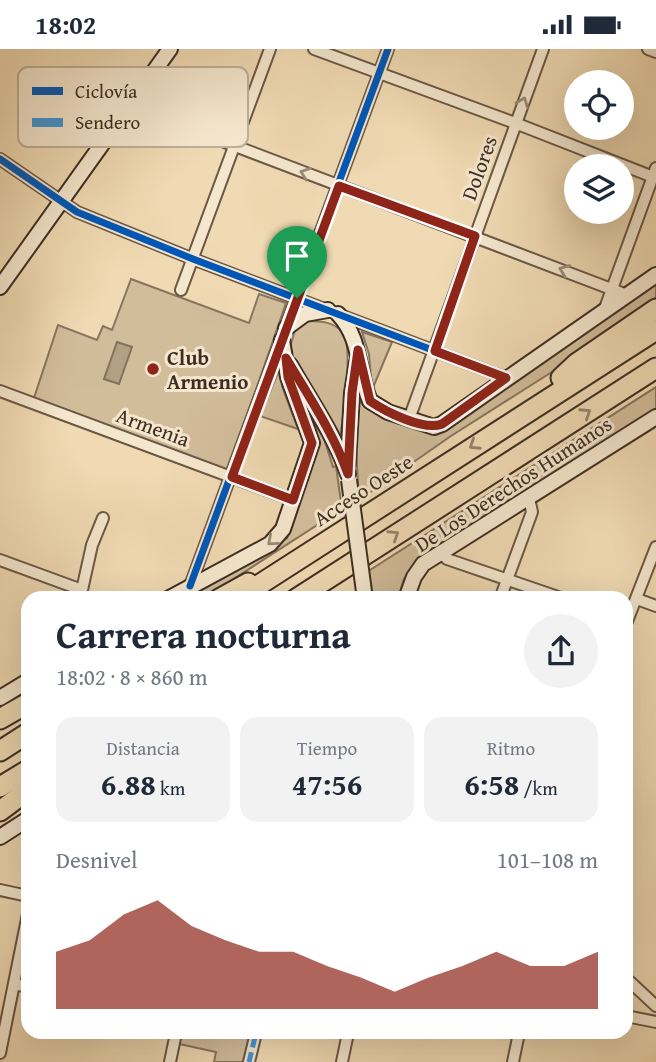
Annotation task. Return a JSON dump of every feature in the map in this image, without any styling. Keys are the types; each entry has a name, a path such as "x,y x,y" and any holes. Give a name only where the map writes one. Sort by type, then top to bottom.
{"highway":[{"path":"511,420 578,363 656,309"},
{"name":"Acceso Oeste","path":"249,591 511,420 656,330"},
{"path":"308,591 656,369"},
{"path":"234,591 335,536"},
{"path":"0,719 21,707"},
{"path":"0,751 21,738"},
{"path":"0,787 21,774"},
{"path":"0,811 21,795"}],"street":[{"path":"157,67 170,49"},
{"path":"248,105 270,49"},
{"path":"314,49 655,174 604,311"},
{"path":"190,586 388,49"},
{"name":"Dolores","path":"409,419 543,49"},
{"path":"648,49 656,52"},
{"path":"0,287 101,147"},
{"path":"181,290 232,147"},
{"path":"235,147 627,295"},
{"path":"0,159 77,212 506,378"},
{"path":"182,591 270,544 284,529 312,443 290,384 284,334 304,314 333,312 350,328 370,401 388,412 434,427 656,275"},
{"path":"348,477 352,393 358,350"},
{"path":"286,358 324,419 339,449 348,477 364,591"},
{"name":"Armenia","path":"0,391 293,500"},
{"name":"De Los Derechos Humanos","path":"410,591 418,571 440,552 649,429 656,417"},
{"path":"503,591 532,512 529,498"},
{"path":"82,591 92,545 103,518"},
{"path":"633,608 656,547"},
{"path":"440,552 447,559 542,591"},
{"path":"0,560 74,591"},
{"path":"637,599 656,606"},
{"path":"0,698 21,685"},
{"path":"0,837 21,824"},
{"path":"0,890 21,894"},
{"path":"0,1053 21,949"},
{"path":"14,984 21,986"},
{"path":"633,985 656,1006"},
{"path":"633,1017 656,1022"},
{"path":"170,1062 175,1039"},
{"path":"249,1062 255,1039"},
{"path":"342,1062 347,1039"},
{"path":"513,1062 518,1039"}],"shaded area":[{"name":"Club Armenio","path":"131,279 249,323 259,294 286,303 228,471 34,398 58,325 97,340 103,326 112,330"},
{"path":"656,281 656,297 566,363 451,436 359,500 355,432 358,400 369,410 432,433"},
{"path":"308,321 336,326 346,341 345,402 340,441 288,354 295,330"},
{"path":"362,332 392,342 372,390 369,354"},
{"path":"117,342 132,347 119,384 104,379"},
{"path":"280,368 282,386 298,429 260,416"},
{"path":"656,387 656,411 414,565 404,579 400,591 371,591 367,572"},
{"path":"305,403 321,429 333,467 336,466 342,509 215,591 197,591 255,560 287,538 316,444 317,432"},
{"path":"180,1039 249,1039 244,1062 214,1062 216,1052 179,1044"}],"marked path":[{"path":"249,1062 255,1039"}],"cycle path":[{"path":"190,586 388,49"},
{"path":"0,159 77,212 506,378"}],"place":[{"name":"Club Armenio","path":"153,369"}],"route":[{"path":"339,186 475,236 435,351 506,378 442,424 426,426 388,412 370,401 358,350 348,441 348,474 324,419 286,358 288,377 312,443 293,500 232,477 297,298 339,186"}]}
